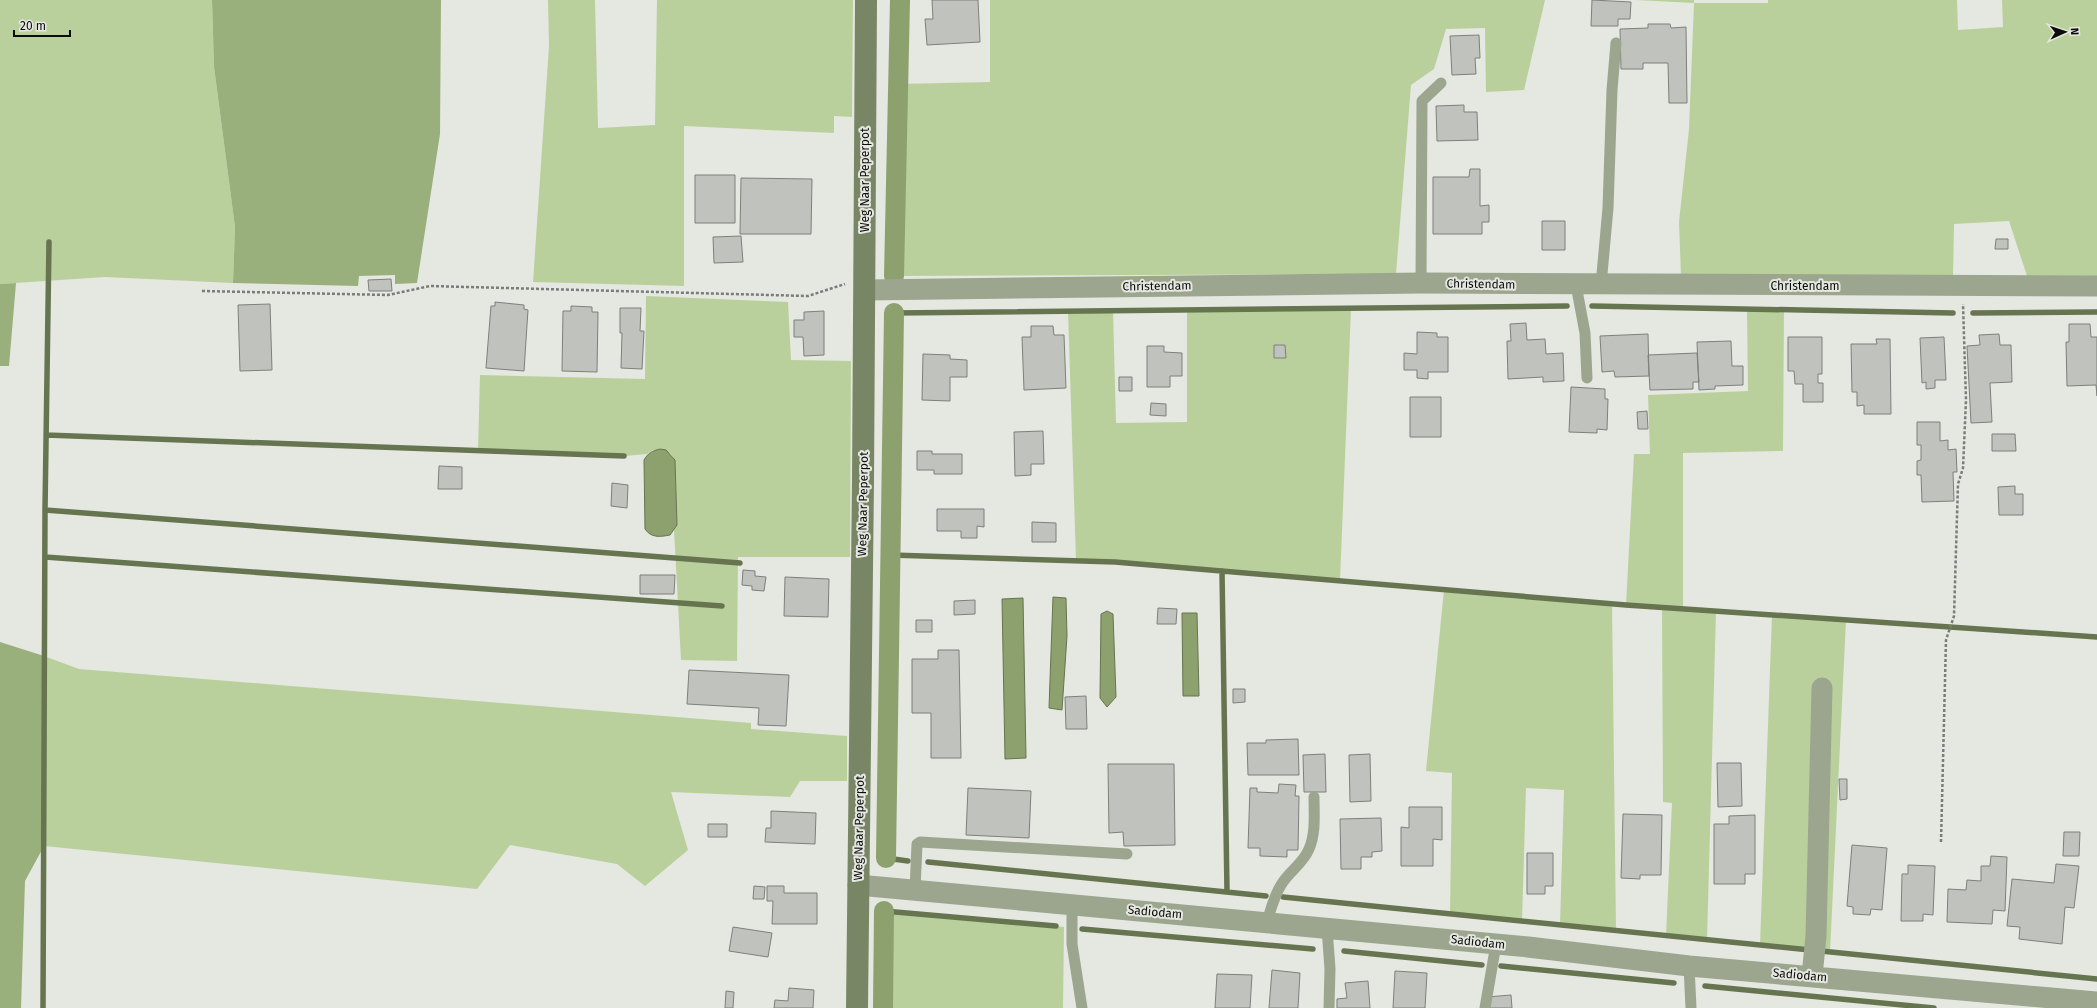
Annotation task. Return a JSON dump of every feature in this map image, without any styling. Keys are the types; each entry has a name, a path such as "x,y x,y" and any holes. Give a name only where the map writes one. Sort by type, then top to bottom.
{"street":[{"name":"Weg Naar Peperpot","path":"857,1008 866,0"},
{"name":"Christendam","path":"864,284 1421,283 1576,285 2097,286"},
{"path":"1812,976 1816,936 1822,688"},
{"name":"Sadiodam","path":"858,885 1496,944 1689,966 2097,1002"}],"lane":[{"path":"1601,285 1608,208 1612,90 1616,43"},
{"path":"1421,283 1422,101 1441,83"},
{"path":"1576,285 1585,333 1587,378"},
{"path":"1267,922 1273,900 1281,884 1301,864 1309,848 1314,828 1314,797"},
{"path":"915,890 917,844 920,842 1127,854"},
{"path":"1072,904 1072,944 1082,1008"},
{"path":"1327,928 1330,969 1329,1008"},
{"path":"1485,1008 1496,944"},
{"path":"1689,966 1691,1008"}],"path":[{"path":"202,291 388,295 430,286 808,296 864,284"},
{"path":"1941,842 1946,640 1954,616 1958,484 1963,468 1966,400 1962,286"}],"shaded area":[{"path":"0,0 212,0 214,67 235,227 233,283 105,277 0,284"},
{"path":"212,0 441,0 440,134 417,283 395,284 395,275 359,276 358,286 233,283 235,227 214,67"},
{"path":"548,0 595,0 598,128 655,125 657,0 853,0 852,117 834,116 834,133 684,126 684,286 533,282 549,46"},
{"path":"990,0 1545,0 1524,90 1486,92 1485,28 1446,29 1434,69 1411,85 1396,274 894,276 899,84 990,82"},
{"path":"1636,0 1694,0 1694,3"},
{"path":"1768,0 1957,0 1958,30 2003,27 2002,0 2097,0 2097,276 2027,276 2009,221 1954,224 1953,277 1681,276 1679,222 1689,129 1694,3 1768,3"},
{"path":"16,283 9,366 0,366 0,284"},
{"path":"646,296 788,302 791,360 851,361 850,557 738,557 737,661 681,660 674,530 677,525 675,460 671,454 653,450 647,454 624,456 478,450 480,375 645,379"},
{"path":"1351,309 1340,581 1076,560 1068,311 1113,311 1116,423 1187,422 1187,310"},
{"path":"1747,309 1784,310 1783,451 1683,453 1683,608 1716,611 1707,940 1666,935 1672,803 1663,802 1662,607 1626,605 1634,454 1650,454 1648,395 1748,391"},
{"path":"660,449 666,450 675,460 677,525 670,535 659,536 650,534 645,529 644,460 650,453"},
{"path":"1444,590 1612,603 1616,930 1560,925 1564,790 1526,788 1522,921 1450,913 1452,773 1426,771"},
{"path":"1053,597 1066,598 1067,636 1062,710 1049,708"},
{"path":"1023,598 1026,758 1005,759 1002,599"},
{"path":"1107,611 1113,614 1116,697 1107,707 1100,698 1101,614"},
{"path":"1182,613 1197,613 1199,696 1183,696"},
{"path":"1772,615 1846,620 1830,952 1760,945"},
{"path":"0,642 44,656 44,846 25,881 21,1008 0,1008"},
{"path":"44,656 79,669 751,723 751,729 847,736 847,781 800,781 790,797 671,792 688,850 645,886 617,864 510,845 477,889 44,846"},
{"path":"888,912 1064,927 1063,1008 884,1008"}],"building":[{"path":"932,0 978,0 980,42 927,45 925,19 933,19"},
{"path":"1592,0 1631,2 1630,19 1618,19 1618,26 1591,26"},
{"path":"1648,24 1670,24 1671,28 1686,27 1687,103 1669,103 1668,63 1643,63 1643,69 1621,69 1620,29 1648,28"},
{"path":"1479,35 1480,58 1475,58 1476,74 1452,75 1450,36"},
{"path":"1464,105 1464,112 1477,112 1478,140 1437,141 1436,106"},
{"path":"1470,169 1480,169 1480,206 1489,205 1489,222 1482,222 1482,234 1433,234 1433,177 1469,177"},
{"path":"695,175 735,175 735,223 695,223"},
{"path":"741,178 812,179 811,234 740,234"},
{"path":"1542,221 1565,221 1565,250 1542,250"},
{"path":"741,236 743,262 714,263 713,237"},
{"path":"1996,239 2008,239 2008,249 1995,249"},
{"path":"391,279 392,291 369,291 368,280"},
{"path":"495,302 524,305 524,309 528,310 524,371 486,368 491,306 495,306"},
{"path":"270,304 272,370 240,371 238,305"},
{"path":"571,306 592,307 592,312 598,312 597,372 562,371 563,311 571,311"},
{"path":"620,308 641,308 640,331 644,331 642,369 621,368 622,333 620,333"},
{"path":"824,311 824,355 804,356 803,337 794,337 794,320 804,320 804,312"},
{"path":"1526,323 1527,340 1545,339 1546,354 1563,353 1564,381 1543,382 1543,377 1508,379 1507,341 1511,341 1510,324"},
{"path":"2069,324 2090,324 2091,337 2097,337 2097,396 2096,385 2067,386 2066,342 2069,342"},
{"path":"1031,326 1053,326 1054,335 1064,335 1066,388 1024,390 1022,337 1031,337"},
{"path":"1417,332 1437,333 1437,337 1448,337 1448,372 1428,372 1428,379 1417,378 1417,370 1404,370 1404,353 1417,354"},
{"path":"1648,334 1649,376 1615,377 1614,371 1602,372 1600,336"},
{"path":"1999,334 2000,345 2011,345 2012,382 1990,383 1992,422 1971,423 1967,346 1980,345 1979,335"},
{"path":"1788,337 1822,337 1822,374 1818,374 1818,383 1823,383 1823,402 1803,402 1803,384 1795,384 1794,371 1788,371"},
{"path":"1944,337 1946,380 1935,380 1935,388 1926,389 1926,382 1922,383 1920,338"},
{"path":"1876,339 1890,339 1891,414 1864,414 1864,405 1857,406 1857,392 1852,392 1851,344 1877,344"},
{"path":"1731,341 1732,366 1743,366 1743,385 1715,386 1715,389 1699,390 1697,342"},
{"path":"1274,345 1285,345 1286,358 1274,358"},
{"path":"1147,346 1164,346 1164,352 1182,353 1182,376 1170,376 1170,387 1147,387"},
{"path":"1697,353 1699,382 1693,382 1693,389 1650,390 1648,355"},
{"path":"923,354 950,355 950,359 967,360 967,377 950,377 950,401 922,400"},
{"path":"1119,377 1132,377 1132,391 1119,391"},
{"path":"1571,387 1605,389 1605,399 1608,399 1607,430 1597,429 1597,433 1569,432"},
{"path":"1410,397 1441,397 1441,437 1410,437"},
{"path":"1151,403 1166,404 1166,416 1150,415"},
{"path":"1647,411 1648,429 1638,429 1637,412"},
{"path":"1917,422 1940,422 1940,441 1948,440 1948,450 1956,449 1957,472 1953,472 1954,501 1922,502 1921,475 1917,475 1917,461 1921,460 1921,445 1917,445"},
{"path":"1043,431 1044,464 1031,464 1031,475 1015,476 1014,432"},
{"path":"1992,434 2015,434 2016,451 1992,451"},
{"path":"917,451 932,451 932,454 962,454 962,474 934,474 934,470 917,470"},
{"path":"439,466 462,467 462,489 438,489"},
{"path":"612,483 628,485 627,508 611,506"},
{"path":"2015,486 2015,494 2023,494 2023,515 1999,515 1998,487"},
{"path":"937,509 984,509 984,527 977,526 977,538 961,538 961,531 937,531"},
{"path":"1032,522 1056,523 1056,542 1032,542"},
{"path":"743,570 755,571 755,576 766,577 764,591 752,590 752,586 742,585"},
{"path":"640,575 675,575 674,594 640,594"},
{"path":"785,577 829,579 828,617 784,616"},
{"path":"975,600 975,614 954,615 954,601"},
{"path":"1158,608 1177,609 1176,624 1157,624"},
{"path":"916,620 932,620 932,632 916,632"},
{"path":"938,650 959,650 961,758 931,758 931,713 912,713 912,659 938,659"},
{"path":"689,670 789,675 786,726 758,725 759,708 687,704"},
{"path":"1233,689 1245,689 1245,702 1233,703"},
{"path":"1086,696 1087,729 1066,729 1065,697"},
{"path":"1298,739 1299,775 1248,775 1247,743 1266,743 1266,740"},
{"path":"1325,754 1326,792 1304,792 1303,755"},
{"path":"1370,754 1371,801 1350,802 1349,755"},
{"path":"1717,763 1741,763 1742,806 1718,807"},
{"path":"1108,764 1174,764 1175,845 1124,846 1123,832 1109,833"},
{"path":"1839,779 1847,779 1847,799 1840,800"},
{"path":"1279,784 1296,785 1295,796 1299,796 1298,850 1287,850 1287,857 1260,856 1260,848 1248,848 1250,788 1257,788 1257,792 1278,793"},
{"path":"968,788 1031,791 1029,838 966,835"},
{"path":"1409,807 1442,807 1442,840 1433,839 1433,866 1401,866 1401,827 1409,828"},
{"path":"771,811 816,813 815,844 765,842 766,828 771,828"},
{"path":"1623,814 1662,815 1661,875 1640,875 1640,879 1621,878"},
{"path":"1755,815 1755,874 1745,874 1745,884 1714,884 1714,824 1729,824 1729,816"},
{"path":"1381,818 1382,851 1372,852 1372,857 1361,857 1361,869 1341,869 1340,819"},
{"path":"708,824 727,824 727,837 708,837"},
{"path":"2064,832 2080,832 2079,856 2063,856"},
{"path":"1852,845 1887,848 1882,910 1871,909 1870,915 1853,914 1853,907 1847,906"},
{"path":"1527,853 1553,853 1553,886 1545,886 1545,894 1527,894"},
{"path":"1991,856 2007,857 2005,911 1993,910 1992,924 1947,922 1948,889 1966,890 1967,880 1981,881 1981,866 1990,866"},
{"path":"2056,864 2079,866 2074,908 2065,907 2062,944 2019,939 2020,927 2007,926 2012,879 2054,883"},
{"path":"1908,865 1935,866 1933,915 1923,914 1923,921 1901,921 1902,874 1908,874"},
{"path":"754,886 765,887 764,899 753,899"},
{"path":"767,886 784,886 784,893 817,893 817,924 772,924 773,901 767,901"},
{"path":"733,927 772,933 768,957 729,951"},
{"path":"1272,970 1300,973 1298,1008 1269,1008"},
{"path":"1395,971 1427,973 1425,1008 1393,1008"},
{"path":"1217,974 1252,975 1250,1008 1215,1008"},
{"path":"1368,981 1370,1008 1337,1008 1337,999 1347,998 1345,983"},
{"path":"789,988 814,990 813,1008 774,1008 775,1000 788,1001"},
{"path":"726,991 734,992 733,1008 725,1008"},
{"path":"1511,995 1512,1008 1488,1008 1487,997"}],"waterway":[{"path":"894,276 900,0"},
{"path":"43,1008 45,510 49,242"},
{"path":"894,313 1567,306"},
{"path":"1592,306 1953,313"},
{"path":"1973,313 2097,312"},
{"path":"886,858 894,313"},
{"path":"46,435 624,456"},
{"path":"45,510 740,563"},
{"path":"891,555 1115,562 1626,605 2097,637"},
{"path":"45,557 722,606"},
{"path":"1222,571 1227,891"},
{"path":"886,858 908,861"},
{"path":"928,862 1266,896"},
{"path":"1283,897 1810,950"},
{"path":"884,911 1056,926"},
{"path":"883,1008 884,911"},
{"path":"1082,929 1313,949"},
{"path":"1344,951 1482,965"},
{"path":"1821,951 2097,979"},
{"path":"1501,966 1674,983"},
{"path":"1705,986 1934,1008"}]}
